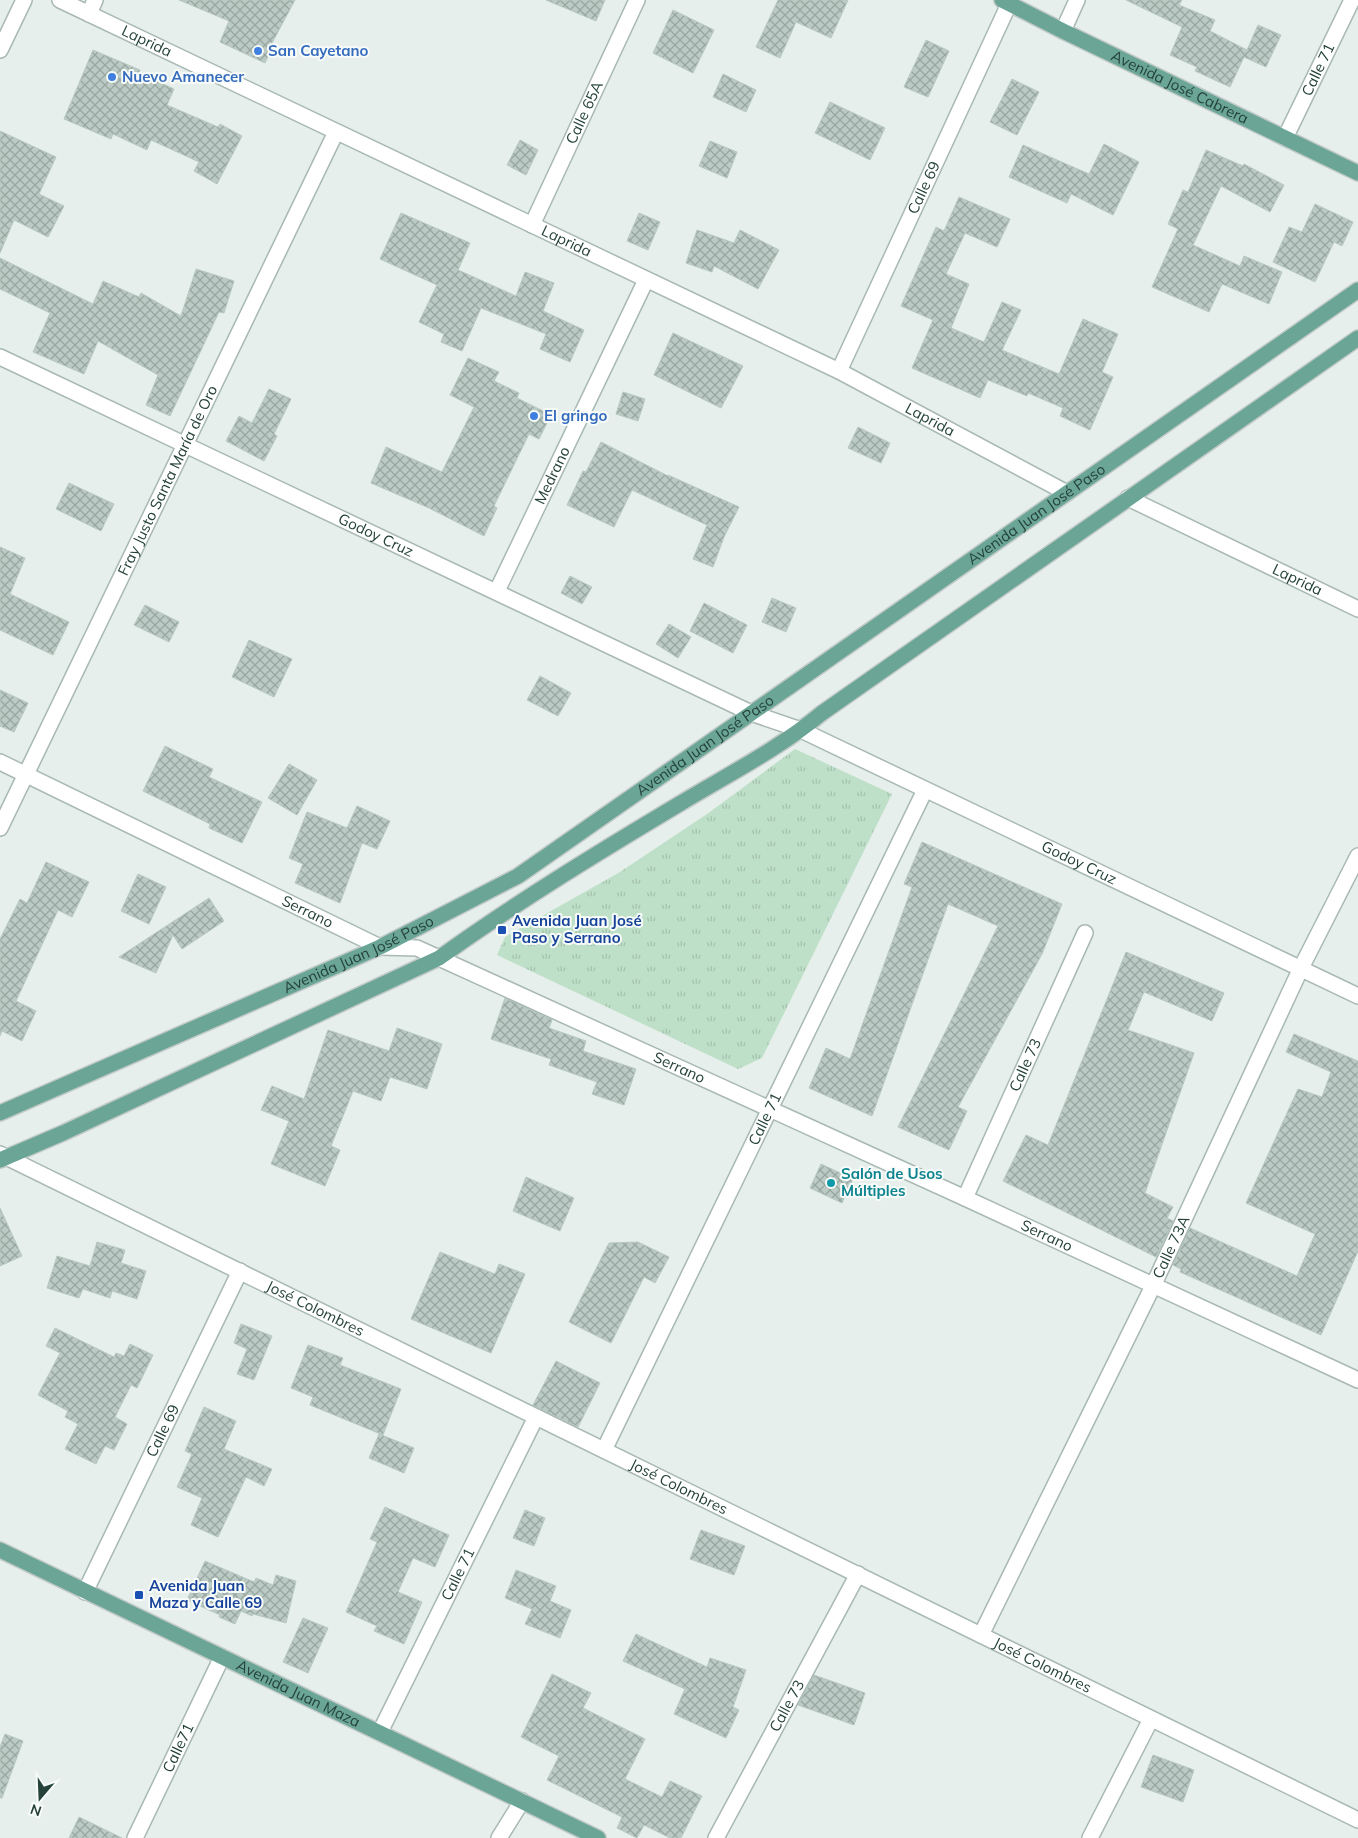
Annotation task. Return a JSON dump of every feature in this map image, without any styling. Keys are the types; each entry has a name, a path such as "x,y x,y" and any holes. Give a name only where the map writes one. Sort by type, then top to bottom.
{"main road":[{"name":"Avenida José Cabrera","path":"1005,2 1358,173"},
{"name":"Avenida Juan José Paso","path":"0,1112 380,947 518,876 1358,290"},
{"name":"Avenida Juan José Paso","path":"2,1157 63,1133 439,958 535,894 801,730 822,713 1358,338"},
{"name":"Avenida Juan Maza","path":"0,1550 598,1838"}],"street":[{"path":"0,50 24,0"},
{"name":"Laprida","path":"60,0 92,7 336,132 839,371 1067,493"},
{"name":"Calle 65A","path":"532,225 637,0"},
{"path":"1062,31 1077,0"},
{"name":"Calle 71","path":"1285,138 1352,0"},
{"name":"Calle 69","path":"839,371 1005,2"},
{"name":"Fray Justo Santa María de Oro","path":"0,828 336,132"},
{"name":"Medrano","path":"497,591 646,280"},
{"name":"Godoy Cruz","path":"0,357 751,713 801,730 1358,996"},
{"name":"Laprida","path":"1128,498 1358,609"},
{"name":"Serrano","path":"0,762 380,947 417,948 1358,1380"},
{"name":"Calle 71","path":"604,1450 925,790"},
{"name":"Calle 73A","path":"981,1635 1153,1286 1301,968 1358,856"},
{"name":"Calle 73","path":"965,1198 1085,933"},
{"name":"José Colombres","path":"2,1157 240,1271 1358,1820"},
{"name":"Calle 69","path":"85,1592 240,1271"},
{"name":"Calle 71","path":"380,1732 536,1417"},
{"name":"Calle 73","path":"716,1838 858,1574"},
{"name":"Calle71","path":"135,1838 222,1657"},
{"path":"1090,1838 1151,1719"},
{"path":"499,1838 522,1801"}],"green space":[{"path":"795,749 892,794 762,1058 738,1069 497,955 505,937 620,872 707,814"}],"building":[{"path":"179,0 295,0 271,45 273,46 265,63 220,42 229,21"},
{"path":"546,0 605,0 596,21"},
{"path":"778,0 848,0 831,38 796,22 780,58 756,47"},
{"path":"1126,0 1182,0 1179,5 1215,20 1210,31 1247,50 1258,25 1281,35 1266,67 1244,57 1230,87 1195,71 1197,67 1170,55 1182,27"},
{"path":"673,10 714,30 693,73 653,53"},
{"path":"926,40 949,51 928,97 904,87"},
{"path":"93,50 140,70 139,73 174,89 167,105 218,127 220,124 242,136 217,184 194,171 199,162 151,140 147,150 113,134 111,139 64,119"},
{"path":"723,74 756,90 746,112 713,97"},
{"path":"1012,79 1039,92 1017,135 990,122"},
{"path":"830,102 885,128 870,160 815,133"},
{"path":"0,131 56,157 39,194 64,206 48,237 14,220 0,253"},
{"path":"520,140 538,150 526,175 507,165"},
{"path":"710,141 737,152 727,178 699,166"},
{"path":"1104,144 1139,162 1113,215 1071,194 1067,203 1009,177 1023,145 1089,174"},
{"path":"1206,150 1243,166 1244,164 1284,185 1270,212 1221,186 1193,245 1240,266 1244,256 1282,272 1269,304 1222,284 1209,312 1152,287 1178,229 1168,224 1183,190 1188,192"},
{"path":"959,197 1010,219 997,247 965,233 946,274 969,284 951,328 984,342 1002,302 1021,310 1002,350 1059,374 1083,319 1118,334 1102,372 1113,377 1090,430 1060,416 1063,408 1028,393 1027,396 988,380 980,398 912,368 933,320 901,306 936,227 944,231"},
{"path":"1315,204 1353,222 1342,246 1334,242 1315,282 1273,262 1289,227 1302,232"},
{"path":"401,213 470,243 458,270 516,296 525,272 554,283 543,311 584,330 570,362 540,349 546,334 481,308 462,351 441,342 444,334 419,322 437,285 380,259"},
{"path":"639,213 660,222 648,250 627,241"},
{"path":"697,230 734,243 740,230 779,250 758,289 714,266 712,272 686,263"},
{"path":"0,258 93,304 103,281 139,297 141,293 181,316 196,269 234,281 224,313 219,312 170,416 146,405 158,375 98,341 84,374 33,352 50,313 0,289"},
{"path":"673,333 743,366 721,408 654,375"},
{"path":"468,358 499,372 494,381 519,393 517,398 551,415 539,439 529,434 494,506 497,508 484,536 429,508 371,483 386,447 442,472 474,407 450,395"},
{"path":"269,389 291,399 274,434 277,436 264,461 226,441 239,416 252,423"},
{"path":"623,392 645,399 638,421 616,414"},
{"path":"858,427 890,443 881,463 848,448"},
{"path":"601,442 668,476 739,507 724,537 713,567 693,559 707,525 632,490 614,527 567,505 583,471 586,472"},
{"path":"69,483 114,504 101,531 56,509"},
{"path":"0,547 25,558 10,594 69,622 53,655 0,630"},
{"path":"570,576 592,587 582,604 561,593"},
{"path":"772,598 796,608 786,632 762,622"},
{"path":"704,603 747,625 733,653 690,631"},
{"path":"145,605 179,622 169,642 134,625"},
{"path":"669,624 691,637 678,658 656,644"},
{"path":"249,640 292,659 274,697 232,677"},
{"path":"540,676 571,693 558,716 527,700"},
{"path":"0,690 28,703 14,732 0,726"},
{"path":"165,746 213,769 209,777 262,802 242,843 209,828 210,824 143,791"},
{"path":"289,764 317,780 297,815 268,798"},
{"path":"357,806 390,821 377,849 362,843 340,903 295,883 303,864 289,858 307,812 347,828"},
{"path":"922,842 1062,904 1042,954 958,1107 967,1111 949,1150 898,1127 998,926 948,904 872,1116 809,1088 826,1048 850,1059 912,887 904,884"},
{"path":"46,862 89,882 72,917 58,910 16,1001 36,1011 22,1041 2,1031 0,1036 0,939 20,899 27,903"},
{"path":"138,874 166,887 149,924 121,911"},
{"path":"209,898 224,921 182,949 173,935 156,973 119,957"},
{"path":"1126,952 1224,993 1212,1021 1144,992 1128,1030 1194,1053 1145,1193 1173,1207 1167,1218 1173,1221 1156,1257 1003,1181 1026,1135 1048,1145"},
{"path":"505,998 552,1020 549,1028 586,1041 583,1051 636,1069 624,1105 592,1094 597,1082 549,1065 551,1059 491,1039"},
{"path":"397,1028 442,1044 427,1089 390,1077 381,1101 353,1091 331,1146 340,1150 325,1186 271,1164 289,1121 261,1110 272,1086 304,1099 328,1030 389,1051"},
{"path":"1294,1034 1358,1061 1358,1251 1321,1335 1180,1272 1181,1269 1173,1265 1190,1228 1297,1276 1315,1234 1246,1203 1298,1089 1322,1097 1331,1072 1286,1052"},
{"name":"Salón de Usos Múltiples","path":"821,1164 853,1179 842,1203 810,1188"},
{"path":"526,1177 574,1198 560,1231 513,1211"},
{"path":"0,1208 22,1256 0,1266"},
{"path":"97,1242 125,1250 121,1263 146,1271 137,1299 112,1291 110,1298 83,1289 79,1298 47,1288 57,1256 90,1266"},
{"path":"638,1242 669,1257 655,1283 644,1277 611,1343 569,1322 609,1243"},
{"path":"440,1252 495,1274 499,1264 525,1274 491,1353 411,1319"},
{"path":"241,1324 272,1336 254,1380 237,1374 247,1349 234,1343"},
{"path":"55,1328 114,1357 116,1353 124,1356 130,1344 153,1355 137,1388 131,1385 115,1417 127,1424 114,1450 105,1446 96,1464 65,1449 78,1424 65,1417 68,1411 38,1395 60,1353 46,1346"},
{"path":"308,1345 343,1358 340,1365 401,1389 383,1435 310,1405 313,1397 291,1388"},
{"path":"556,1361 600,1383 578,1427 533,1405"},
{"path":"204,1407 236,1421 224,1449 272,1469 264,1486 246,1477 218,1537 191,1525 202,1498 177,1487 192,1454 185,1451"},
{"path":"379,1434 414,1448 404,1473 369,1458"},
{"path":"385,1507 449,1535 435,1567 413,1558 398,1592 422,1602 404,1644 374,1631 377,1626 346,1612 377,1542 370,1539"},
{"path":"525,1510 545,1518 534,1546 513,1538"},
{"path":"701,1530 745,1546 734,1575 690,1559"},
{"path":"205,1561 254,1582 256,1578 273,1585 276,1575 296,1581 286,1623 253,1614 252,1616 241,1611 235,1624 187,1600"},
{"path":"516,1570 556,1586 550,1601 571,1610 560,1638 525,1624 532,1609 505,1598"},
{"path":"303,1618 328,1628 308,1673 283,1662"},
{"path":"636,1634 707,1667 710,1658 746,1670 733,1707 739,1710 726,1738 674,1714 685,1689 623,1661"},
{"path":"552,1674 591,1693 583,1708 645,1739 625,1779 662,1797 670,1781 702,1796 681,1838 670,1838 644,1825 637,1838 617,1828 622,1817 547,1780 559,1756 521,1737"},
{"path":"814,1675 865,1693 854,1725 798,1705"},
{"path":"5,1734 23,1741 2,1798 0,1798 0,1747"},
{"path":"1153,1755 1194,1770 1183,1802 1141,1787"},
{"path":"79,1817 122,1838 69,1838"}],"place":[{"name":"San Cayetano","path":"258,51"},
{"name":"Nuevo Amanecer","path":"112,77"},
{"name":"El gringo","path":"534,416"},
{"name":"Avenida Juan José Paso y Serrano","path":"502,930"},
{"name":"Salón de Usos Múltiples","path":"831,1183"},
{"name":"Avenida Juan Maza y Calle 69","path":"139,1595"}]}
